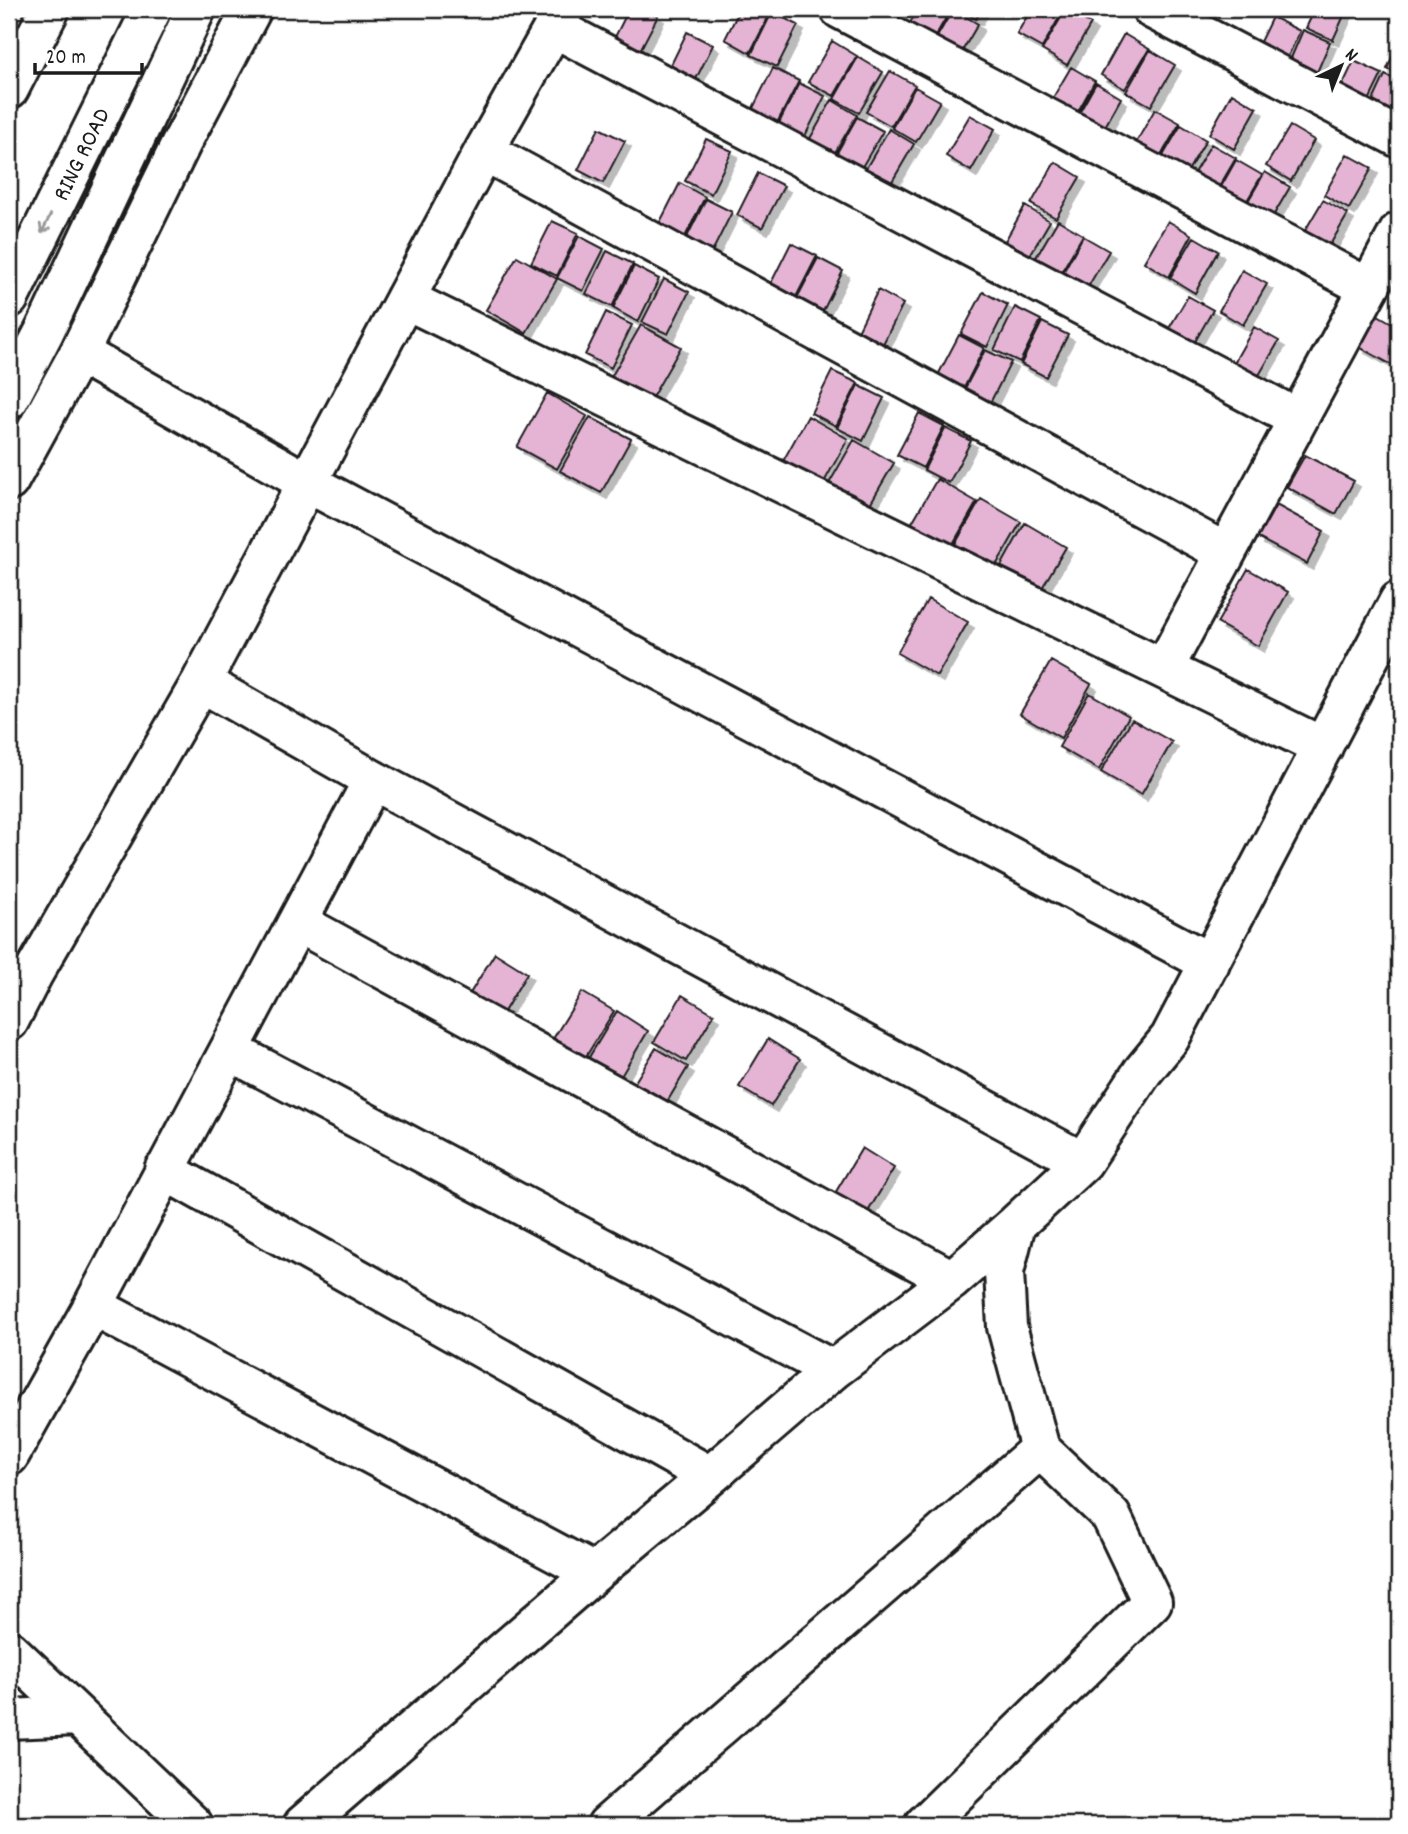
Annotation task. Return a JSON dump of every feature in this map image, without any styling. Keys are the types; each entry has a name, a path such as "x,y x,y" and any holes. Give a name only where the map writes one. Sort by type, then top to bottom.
{"main road":[{"path":"9,89 50,9"},
{"name":"RING ROAD","path":"9,298 152,9"},
{"path":"9,399 44,332 196,9"},
{"path":"9,481 79,353 182,142 252,9"},
{"path":"840,9 1369,288"},
{"path":"1152,9 1399,138"},
{"path":"9,1021 33,974 201,682 484,151 559,18 1298,419"},
{"path":"484,151 1226,553"},
{"path":"1164,668 1399,232"},
{"path":"405,299 1323,747"},
{"path":"79,353 308,483 1210,964"},
{"path":"303,1825 833,1370 952,1280 1083,1162 1143,1071 1170,1038 1399,601"},
{"path":"201,682 373,780 1083,1162"},
{"path":"9,1456 93,1306 373,780"},
{"path":"299,923 952,1280"},
{"path":"230,1051 833,1370"},
{"path":"164,1170 710,1476"},
{"path":"924,1825 1152,1602 1111,1516 1040,1448 1007,1327 1004,1272 1016,1224"},
{"path":"93,1306 594,1573"},
{"path":"607,1825 1040,1448"},
{"path":"9,1650 192,1825"},
{"path":"9,1719 78,1716"}],"building":[{"path":"629,9 644,9 658,16 636,58 611,45"},
{"path":"740,9 772,10 750,53 725,39"},
{"path":"918,9 951,9 928,49 903,35"},
{"path":"953,9 978,24 954,65 929,51"},
{"path":"958,9 982,9 976,19"},
{"path":"1031,9 1064,9 1042,48 1017,34"},
{"path":"1066,9 1091,24 1067,65 1042,50"},
{"path":"1315,9 1347,9 1333,40 1306,28"},
{"path":"772,12 798,25 777,67 751,55"},
{"path":"1272,17 1300,31 1282,69 1253,56"},
{"path":"1303,30 1330,42 1312,84 1285,72"},
{"path":"687,32 713,45 692,87 666,75"},
{"path":"1124,34 1149,49 1125,89 1101,75"},
{"path":"832,41 857,56 834,96 808,82"},
{"path":"1399,42 1399,74 1387,69"},
{"path":"1150,50 1175,65 1151,106 1126,92"},
{"path":"858,57 883,72 859,113 834,99"},
{"path":"1354,61 1382,74 1363,113 1336,99"},
{"path":"1071,67 1095,81 1072,122 1047,108"},
{"path":"773,68 799,81 777,123 752,110"},
{"path":"890,71 915,85 891,126 866,112"},
{"path":"1385,75 1399,81 1399,115 1393,128 1366,116"},
{"path":"799,83 825,96 804,138 778,125"},
{"path":"1096,83 1121,98 1098,139 1073,124"},
{"path":"915,87 940,101 916,142 892,128"},
{"path":"1232,93 1257,108 1234,149 1209,134"},
{"path":"832,100 857,115 833,156 808,142"},
{"path":"1155,109 1180,123 1156,164 1132,150"},
{"path":"970,115 995,129 971,171 946,156"},
{"path":"857,117 883,131 859,172 834,158"},
{"path":"1181,125 1206,140 1182,181 1157,166"},
{"path":"1290,126 1314,140 1291,181 1266,166"},
{"path":"599,128 625,141 603,183 578,170"},
{"path":"889,129 914,144 890,185 865,170"},
{"path":"706,139 732,151 711,194 685,181"},
{"path":"1211,144 1236,158 1212,199 1187,185"},
{"path":"1347,154 1372,168 1349,209 1324,195"},
{"path":"1236,160 1262,175 1238,216 1213,201"},
{"path":"1055,162 1080,177 1056,218 1031,204"},
{"path":"1265,172 1290,187 1266,228 1241,213"},
{"path":"758,173 784,186 762,228 737,215"},
{"path":"680,183 705,197 684,239 658,226"},
{"path":"706,199 732,212 711,254 685,241"},
{"path":"1323,200 1348,214 1324,255 1299,241"},
{"path":"1025,206 1050,221 1026,262 1001,248"},
{"path":"1058,220 1083,235 1059,276 1034,261"},
{"path":"552,221 578,233 557,276 531,263"},
{"path":"1168,221 1192,235 1169,277 1144,262"},
{"path":"579,236 604,249 583,291 557,278"},
{"path":"1083,236 1109,251 1085,292 1060,278"},
{"path":"1194,237 1218,251 1195,293 1170,278"},
{"path":"791,243 817,256 795,299 770,285"},
{"path":"607,251 633,264 612,307 586,294"},
{"path":"517,256 557,279 526,333 486,310"},
{"path":"818,258 843,271 822,313 796,300"},
{"path":"634,266 659,279 638,322 613,308"},
{"path":"1242,270 1267,284 1243,325 1219,311"},
{"path":"664,279 689,292 668,334 642,322"},
{"path":"878,290 903,304 882,346 857,333"},
{"path":"983,292 1008,305 987,347 961,334"},
{"path":"1188,296 1213,310 1189,352 1164,337"},
{"path":"1015,307 1041,320 1020,362 994,350"},
{"path":"606,312 632,325 611,368 585,355"},
{"path":"1376,314 1399,327 1399,369 1359,347"},
{"path":"1042,322 1068,335 1046,377 1021,364"},
{"path":"641,325 681,347 650,401 610,379"},
{"path":"1254,327 1279,341 1255,382 1231,368"},
{"path":"959,335 984,348 963,390 937,377"},
{"path":"985,350 1011,362 989,405 963,392"},
{"path":"832,371 858,383 836,426 811,413"},
{"path":"858,385 884,398 863,441 837,428"},
{"path":"547,393 587,416 557,469 517,447"},
{"path":"919,413 944,426 923,468 897,455"},
{"path":"808,416 848,439 818,493 778,470"},
{"path":"590,417 631,439 601,493 560,471"},
{"path":"945,428 971,441 949,483 924,470"},
{"path":"854,440 894,463 863,516 823,494"},
{"path":"1305,455 1354,481 1336,514 1287,487"},
{"path":"937,479 977,502 946,556 906,533"},
{"path":"981,499 1021,522 990,576 950,553"},
{"path":"1276,505 1324,531 1307,564 1258,538"},
{"path":"1025,523 1066,547 1035,600 995,577"},
{"path":"1248,569 1288,592 1258,646 1217,623"},
{"path":"928,599 968,622 937,676 897,653"},
{"path":"1051,661 1091,684 1061,738 1020,714"},
{"path":"1089,693 1129,716 1099,770 1059,747"},
{"path":"1132,719 1172,742 1141,795 1101,772"},
{"path":"495,953 527,973 499,1020 466,1000"},
{"path":"582,992 614,1011 585,1058 553,1039"},
{"path":"682,995 714,1014 686,1061 654,1042"},
{"path":"617,1011 648,1031 620,1078 588,1059"},
{"path":"768,1039 800,1059 771,1106 739,1087"},
{"path":"656,1048 688,1067 659,1115 627,1095"},
{"path":"862,1148 894,1168 866,1215 834,1195"}]}
